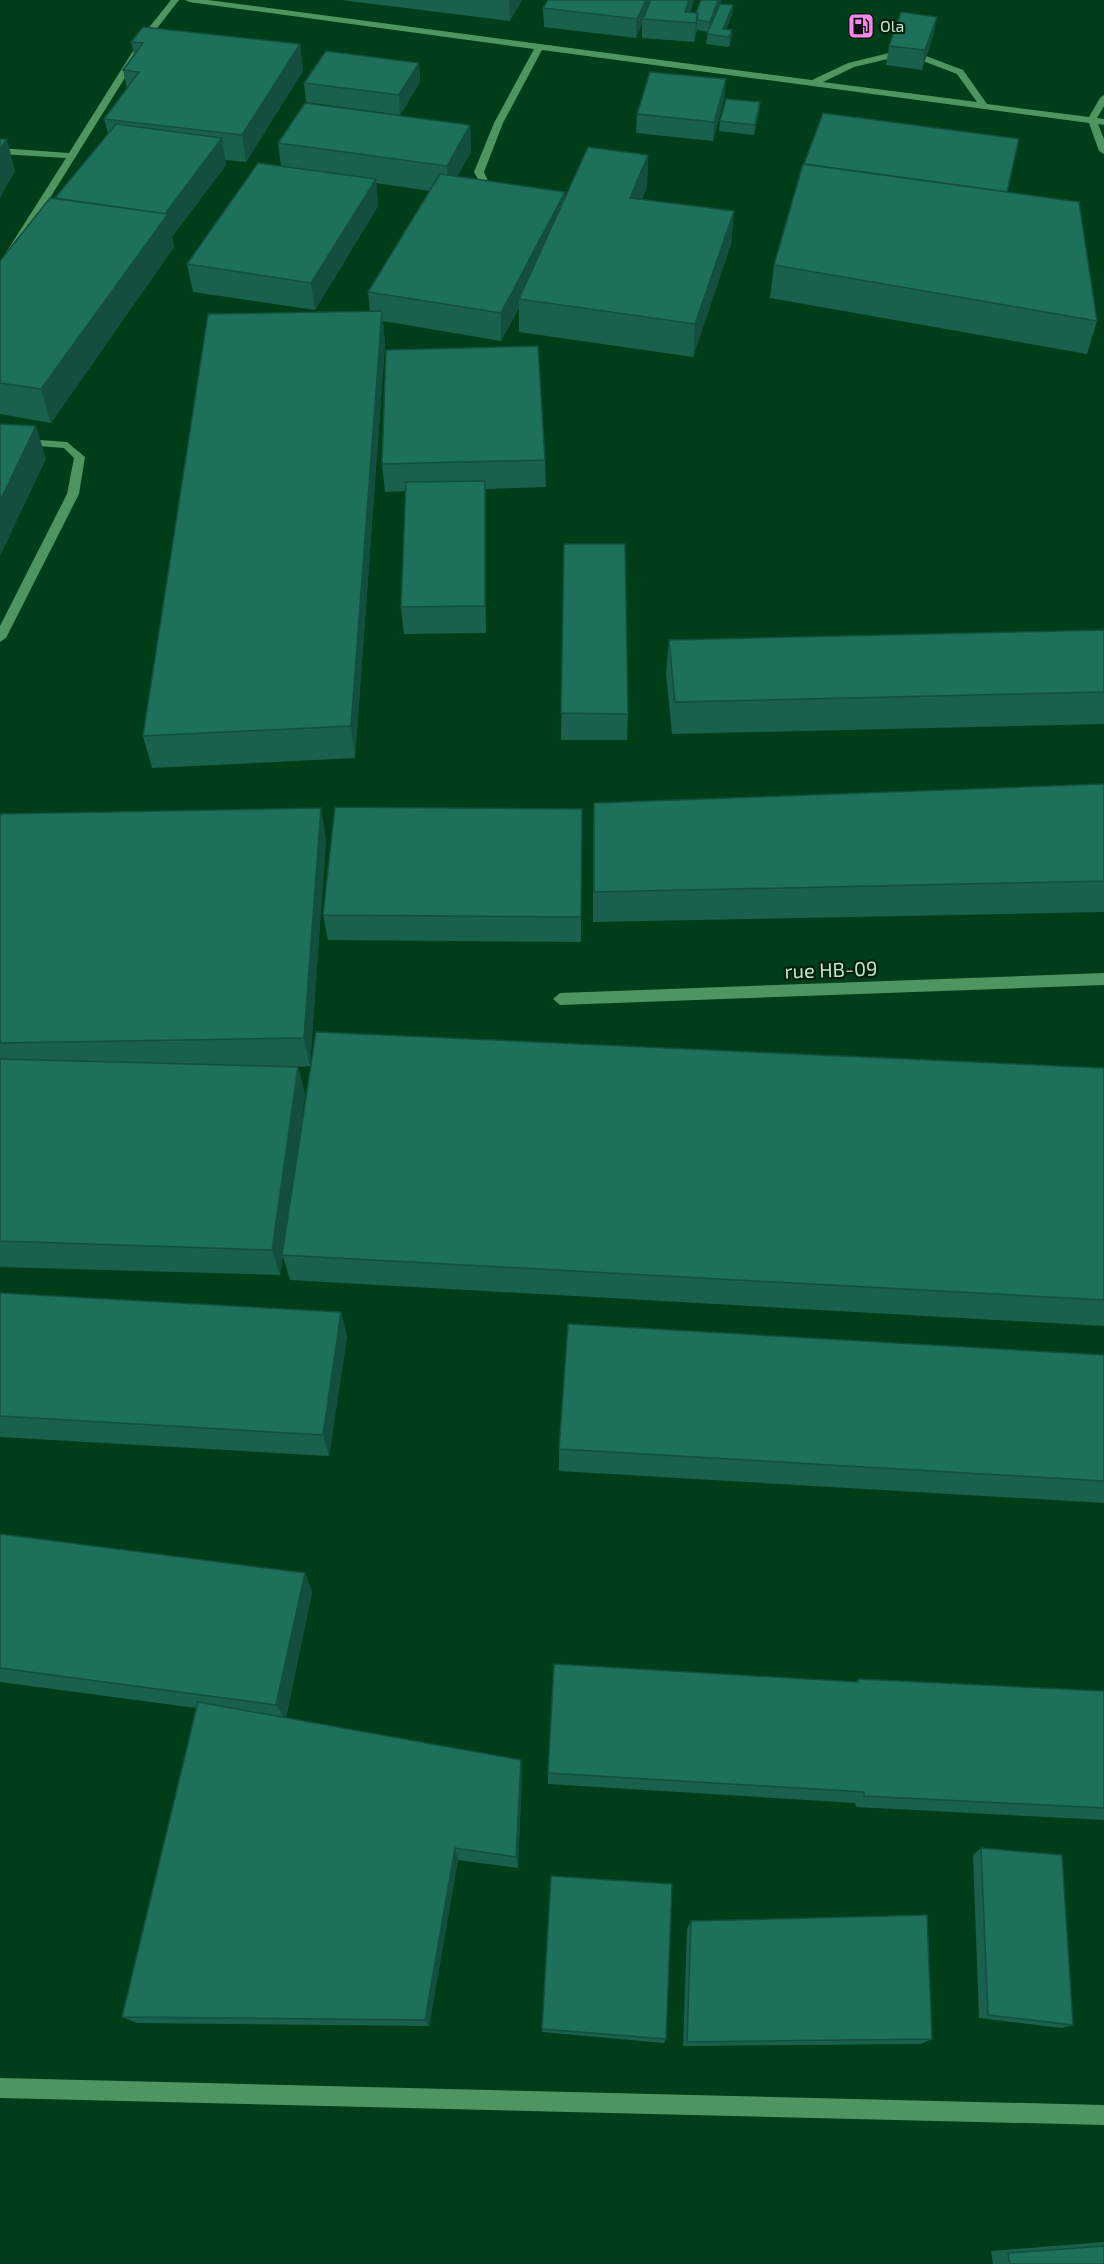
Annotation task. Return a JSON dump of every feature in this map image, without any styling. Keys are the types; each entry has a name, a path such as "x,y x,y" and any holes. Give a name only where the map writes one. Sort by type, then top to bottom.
{"street":[{"path":"0,270 147,35 175,0"},
{"path":"189,0 1104,122"},
{"path":"515,191 484,183 479,172 489,141 504,109 539,47"},
{"path":"811,84 851,65 889,56"},
{"path":"926,59 960,72 985,106"},
{"path":"1104,98 1092,120 1104,151"},
{"path":"0,152 72,156"},
{"path":"0,440 67,445 80,457 73,494 0,638"},
{"name":"rue HB-09","path":"560,999 1104,979"},
{"path":"0,2088 1104,2115"}],"building":[{"path":"548,0 646,0 637,19 543,8"},
{"path":"651,0 689,0 685,12 698,13 696,23 643,19"},
{"path":"701,0 718,0 710,22 697,20 698,13 696,13"},
{"path":"720,4 733,5 723,29 732,30 729,37 707,34"},
{"path":"901,12 937,17 925,50 889,46"},
{"path":"143,27 300,44 242,135 104,119 139,72 123,70 143,43 131,42"},
{"path":"326,51 419,63 399,95 304,83"},
{"path":"650,72 726,79 714,122 637,114"},
{"path":"726,99 760,102 755,125 720,121"},
{"path":"305,103 470,125 447,166 278,143"},
{"path":"823,113 1019,139 1007,192 804,164"},
{"path":"116,124 222,138 165,214 55,198"},
{"path":"0,139 7,139 0,150"},
{"path":"588,147 648,155 630,198 734,211 695,324 519,299"},
{"path":"258,163 376,179 311,283 187,264"},
{"path":"803,164 1079,202 1097,321 774,265"},
{"path":"440,174 565,192 501,313 368,292"},
{"path":"50,198 168,214 41,389 0,383 0,261"},
{"path":"382,311 351,726 143,736 208,314"},
{"path":"538,346 545,460 382,464 386,350"},
{"path":"0,424 36,426 0,501"},
{"path":"485,481 485,606 401,607 406,482"},
{"path":"564,544 625,544 628,714 561,713"},
{"path":"1104,630 1104,692 675,702 669,640"},
{"path":"1104,784 1104,881 594,892 594,803"},
{"path":"335,807 582,809 581,917 323,915"},
{"path":"321,808 304,1038 0,1043 0,814"},
{"path":"316,1032 1104,1068 1104,1300 282,1255"},
{"path":"0,1059 298,1067 272,1250 0,1241"},
{"path":"0,1293 341,1312 323,1435 0,1416"},
{"path":"568,1324 1104,1355 1104,1481 559,1449"},
{"path":"0,1534 305,1573 276,1705 0,1668"},
{"path":"554,1664 858,1682 858,1679 1104,1691 1104,1808 864,1796 864,1792 548,1773"},
{"path":"198,1702 521,1760 516,1857 455,1848 425,2020 122,2017"},
{"path":"981,1848 1062,1855 1073,2025 988,2015"},
{"path":"551,1876 672,1884 666,2039 542,2029"},
{"path":"927,1915 932,2039 687,2042 691,1921"},
{"path":"1104,2246 1104,2264 1010,2264 1008,2253"}],"place":[{"name":"Ola","path":"861,26"}]}
